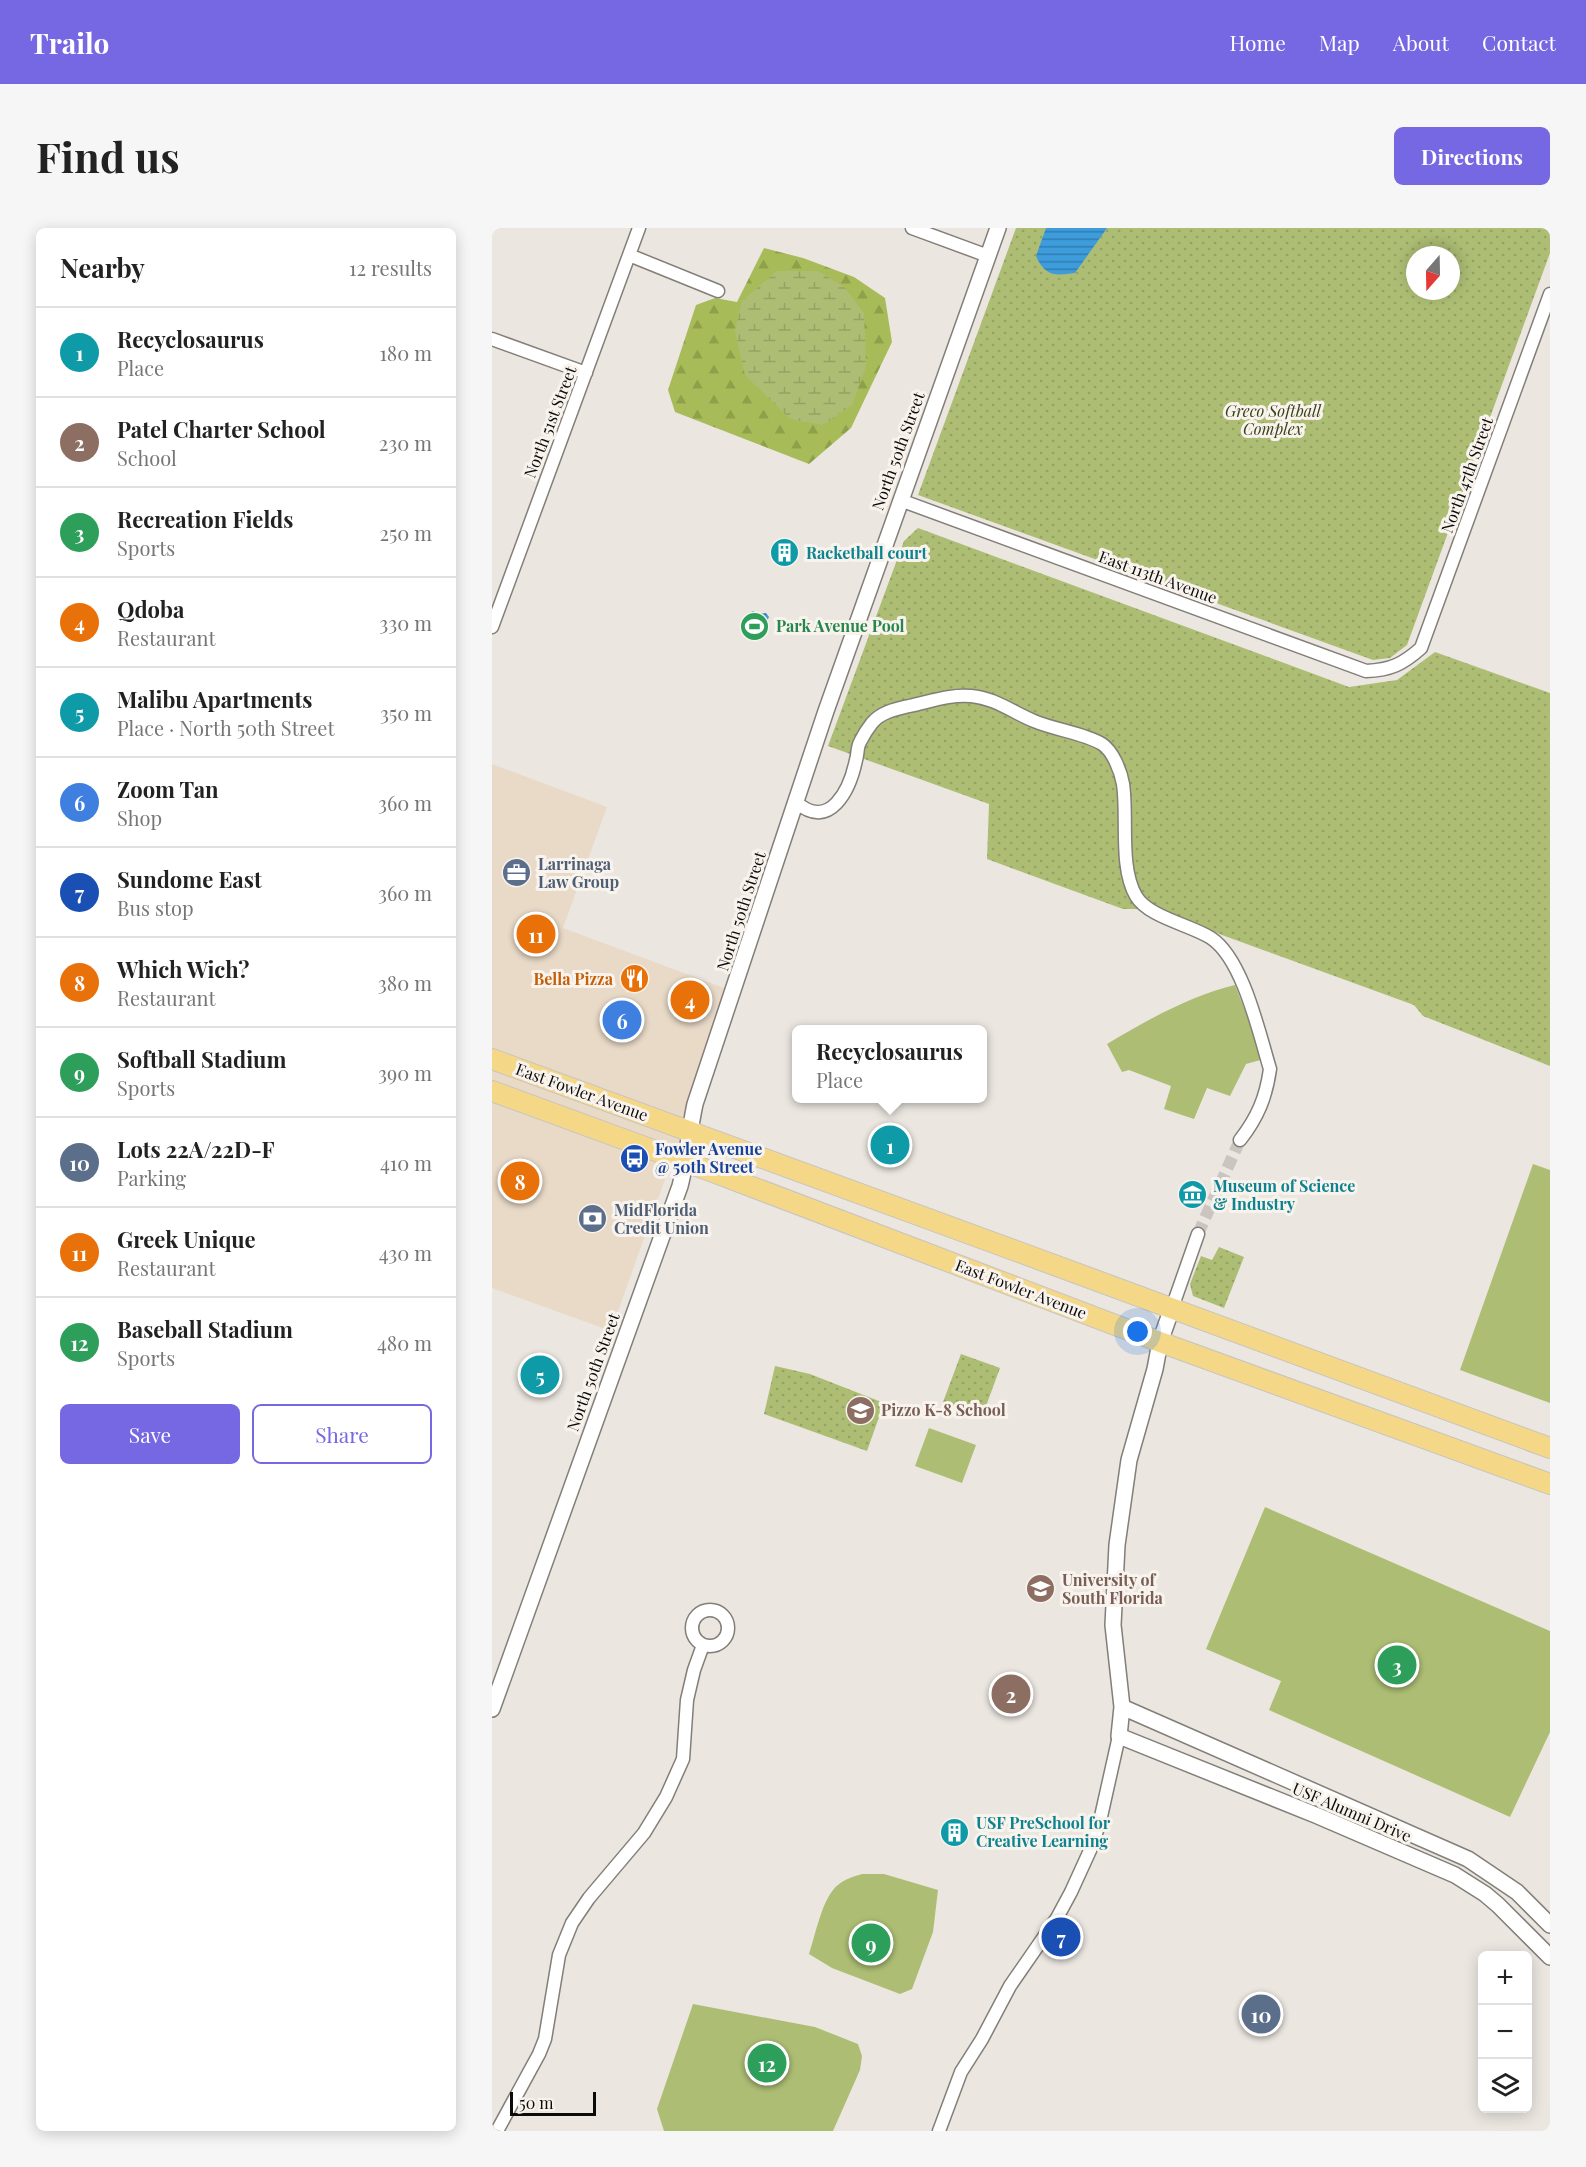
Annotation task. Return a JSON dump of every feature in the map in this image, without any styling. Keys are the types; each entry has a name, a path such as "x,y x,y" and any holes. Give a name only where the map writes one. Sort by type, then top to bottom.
{"main road":[{"name":"East Fowler Avenue","path":"492,1059 1550,1448"},
{"path":"492,1072 585,1094"},
{"name":"East Fowler Avenue","path":"492,1092 686,1162 1160,1342 1550,1484"}],"street":[{"name":"North 51st Street","path":"492,627 639,228"},
{"path":"912,228 988,256"},
{"name":"North 50th Street","path":"492,1709 680,1186 695,1104 900,500 998,228"},
{"path":"629,255 718,291"},
{"name":"North 47th Street","path":"1406,662 1421,648 1550,294"},
{"path":"492,339 586,373"},
{"name":"East 113th Avenue","path":"900,500 1366,671 1383,670 1406,662"},
{"path":"796,802 804,809 818,814 828,810 841,798 850,782 859,744 873,722 891,710 958,695 992,700 1033,721 1085,736 1105,745 1116,761 1123,782 1126,850 1129,874 1137,896 1148,908 1212,939 1230,957 1241,978 1270,1069 1268,1083 1255,1121 1240,1140"},
{"path":"939,2131 961,2072 982,2039 1010,1986 1057,1918 1083,1864 1100,1821 1119,1736 1122,1707 1113,1624 1117,1545 1129,1460 1155,1369 1160,1342 1198,1234"},
{"path":"497,2131 545,2039 559,1955 572,1923 589,1898 644,1833 666,1797 679,1769 683,1759 687,1700 703,1645"},
{"name":"USF Alumni Drive","path":"1122,1707 1468,1859 1517,1892 1550,1925"},
{"name":"USF Alumni Drive","path":"1119,1736 1455,1875 1498,1905 1550,1957"}],"shaded area":[{"path":"492,764 607,807 563,928 732,991 611,1331 492,1288"}],"green space":[{"name":"Greco Softball Complex","path":"1016,228 1550,228 1550,253 1407,645 1390,658 1373,660 918,495"},
{"path":"764,248 803,258 854,277 885,298 892,342 851,428 809,464 675,412 668,390 696,305 715,298 737,302"},
{"path":"777,271 818,271 844,287 864,313 866,366 852,405 823,425 790,419 745,375 735,331 742,301"},
{"path":"918,528 1349,687 1397,680 1435,652 1550,693 1550,1066 1423,1016 1414,1005 1222,935 1160,909 1123,909 987,859 989,804 828,746 904,541"},
{"path":"1235,985 1264,1059 1246,1064 1230,1096 1207,1088 1194,1119 1164,1109 1171,1086 1129,1070 1122,1072 1107,1044 1185,1002"},
{"path":"896,1136 901,1144 879,1157 874,1149"},
{"path":"1533,1164 1550,1170 1550,1403 1460,1370"},
{"path":"1219,1247 1244,1257 1224,1308 1193,1296 1190,1284 1201,1256 1212,1260"},
{"path":"961,1354 1000,1368 982,1417 943,1402"},
{"path":"775,1366 810,1374 884,1403 867,1451 764,1414"},
{"path":"929,1428 976,1445 962,1483 915,1466"},
{"path":"1265,1507 1550,1631 1550,1732 1510,1817 1269,1710 1281,1681 1206,1649"},
{"path":"862,1874 884,1874 938,1890 933,1932 912,1989 900,1994 832,1968 809,1954 829,1896 842,1882"},
{"path":"693,2004 815,2027 858,2044 862,2056 860,2070 833,2131 664,2131 657,2109"}],"water":[{"path":"1046,228 1107,228 1075,273 1056,274 1043,268 1036,256"},
{"name":"Park Avenue Pool","path":"753,611 759,614 766,613 769,617 766,623 761,624 765,636 761,639 746,631 746,627 751,624 747,617"}],"tunnel":[{"path":"1198,1234 1240,1140"}],"place":[{"name":"Racketball court","path":"785,553"},
{"name":"Park Avenue Pool","path":"755,626"},
{"name":"Larrinaga Law Group","path":"517,873"},
{"name":"Greek Unique","path":"536,934"},
{"name":"Bella Pizza","path":"634,979"},
{"name":"Qdoba","path":"690,1000"},
{"name":"Zoom Tan","path":"622,1020"},
{"name":"Recyclosaurus","path":"890,1145"},
{"name":"Fowler Avenue @ 50th Street","path":"634,1158"},
{"name":"Which Wich?","path":"520,1181"},
{"name":"Museum of Science & Industry","path":"1192,1195"},
{"name":"MidFlorida Credit Union","path":"593,1219"},
{"name":"Malibu Apartments","path":"540,1375"},
{"name":"Pizzo K-8 School","path":"860,1410"},
{"name":"University of South Florida","path":"1041,1589"},
{"name":"Recreation Fields","path":"1397,1665"},
{"name":"Patel Charter School","path":"1011,1694"},
{"name":"USF PreSchool for Creative Learning","path":"955,1832"},
{"name":"Sundome East","path":"1061,1937"},
{"name":"Softball Stadium","path":"871,1943"},
{"name":"Lots 22A/22D-F","path":"1261,2014"},
{"name":"Baseball Stadium","path":"767,2063"}]}
